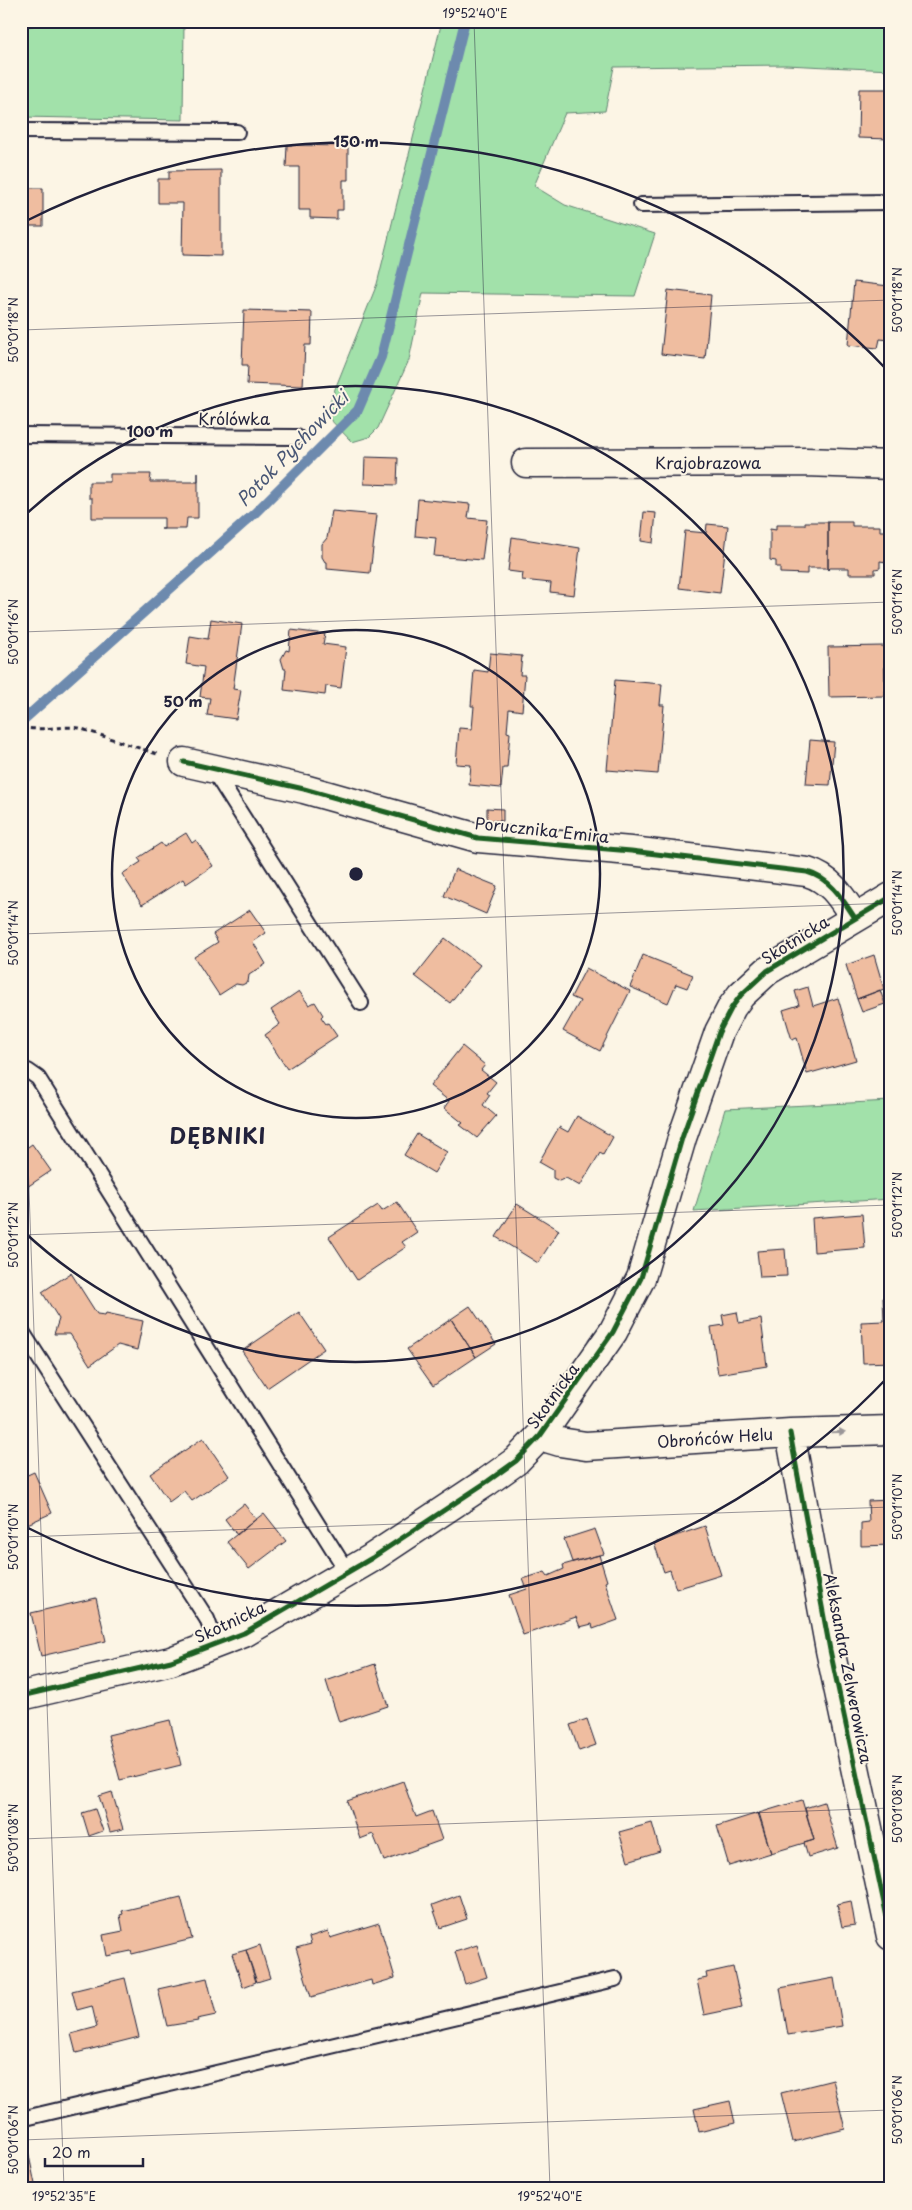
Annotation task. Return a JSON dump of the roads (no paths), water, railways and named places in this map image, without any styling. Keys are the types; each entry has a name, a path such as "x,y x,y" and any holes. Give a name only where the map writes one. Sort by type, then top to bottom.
{"street":[{"name":"Krajobrazowa","path":"526,463 806,462 891,465"},
{"name":"Porucznika Emira","path":"184,762 304,789 478,838 632,851 807,872 823,878 831,884 855,918"},
{"name":"Skotnicka","path":"21,1696 171,1661 244,1633 348,1572 516,1461 540,1436 600,1352 631,1300 645,1266 684,1130 719,1032 732,1007 750,985 767,971 891,897"},
{"name":"Obrońców Helu","path":"540,1436 560,1442 586,1446 790,1433 891,1430"},
{"name":"Aleksandra Zelwerowicza","path":"790,1433 830,1650 891,1936"}],"lane":[{"path":"21,131 237,132"},
{"path":"641,205 891,202"},
{"name":"Królówka","path":"21,435 297,437"},
{"path":"213,770 361,1003"},
{"path":"21,1071 28,1071 38,1078 348,1572"},
{"path":"21,1330 207,1619 216,1644"},
{"path":"21,2119 615,1979"}],"waterway":[{"name":"Potok Pychowicki","path":"21,722 255,513 358,410 381,357 465,21"}],"district":[{"name":"DĘBNIKI","path":"218,1137"}]}
